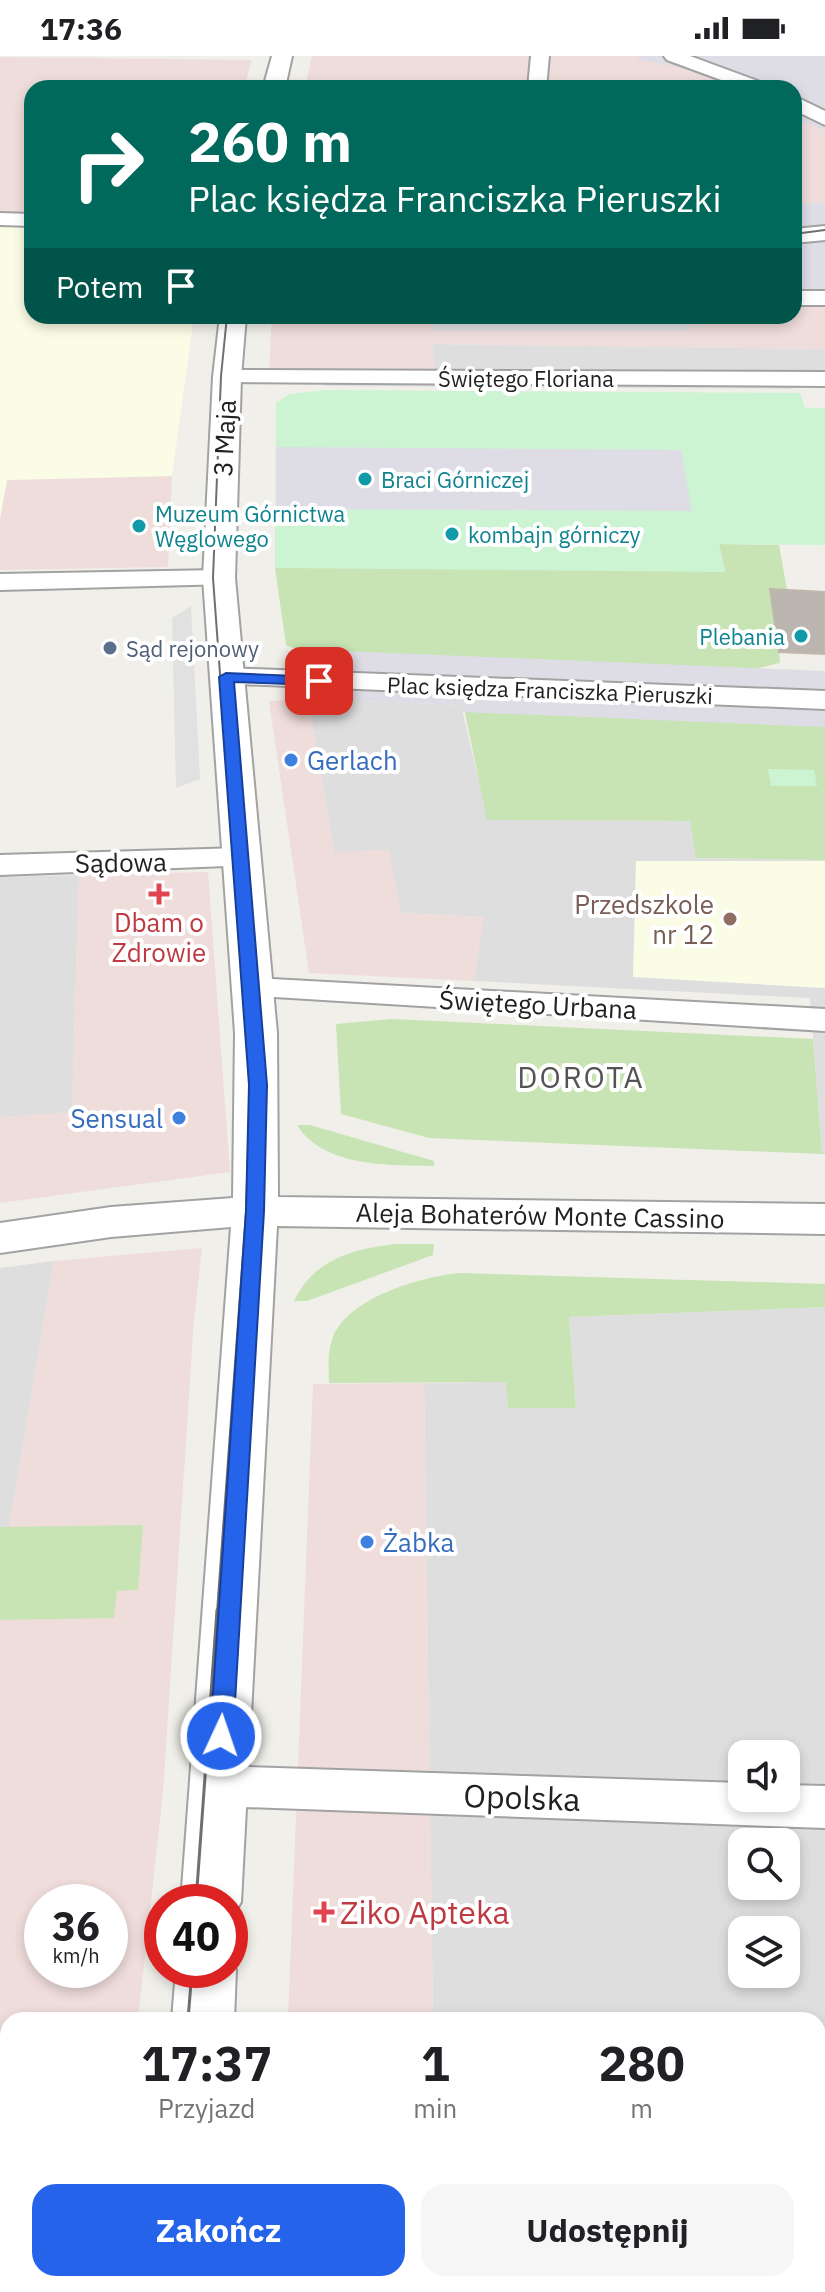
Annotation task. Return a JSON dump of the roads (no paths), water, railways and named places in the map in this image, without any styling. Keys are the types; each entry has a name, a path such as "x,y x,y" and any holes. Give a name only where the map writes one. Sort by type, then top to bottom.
{"street":[{"path":"276,80 282,56"},
{"path":"538,80 540,56"},
{"path":"673,56 738,80"},
{"path":"802,106 823,116"},
{"path":"802,116 823,116"},
{"path":"0,219 24,220"},
{"path":"802,235 825,233"},
{"path":"802,298 825,298"},
{"name":"3 Maja","path":"212,1884 255,1211 258,1085 219,578 227,377 232,324"},
{"name":"Świętego Floriana","path":"227,377 825,379"},
{"path":"0,582 219,578"},
{"name":"Plac księdza Franciszka Pieruszki","path":"226,677 825,700"},
{"name":"Sądowa","path":"0,865 241,858"},
{"name":"Świętego Urbana","path":"252,988 825,1020"},
{"name":"Aleja Bohaterów Monte Cassino","path":"0,1238 111,1222 255,1211 825,1219"},
{"name":"Opolska","path":"218,1786 825,1807"},
{"path":"203,2012 205,1988"}],"tram line":[{"path":"802,233 825,230"},
{"path":"217,1612 246,1212 250,1085 213,578 221,376 226,324"},
{"path":"197,1884 217,1610"},
{"path":"189,2012 191,1988"}],"place":[{"name":"Braci Górniczej","path":"365,479"},
{"name":"Muzeum Górnictwa Węglowego","path":"139,526"},
{"name":"kombajn górniczy","path":"452,534"},
{"name":"Plebania","path":"801,636"},
{"name":"Sąd rejonowy","path":"110,648"},
{"name":"Gerlach","path":"291,760"},
{"name":"Dbam o Zdrowie","path":"159,894"},
{"name":"Przedszkole nr 12","path":"730,919"},
{"name":"Sensual","path":"179,1118"},
{"name":"Żabka","path":"367,1542"},
{"name":"Ziko Apteka","path":"324,1912"}],"district":[{"name":"DOROTA","path":"581,1076"}]}
